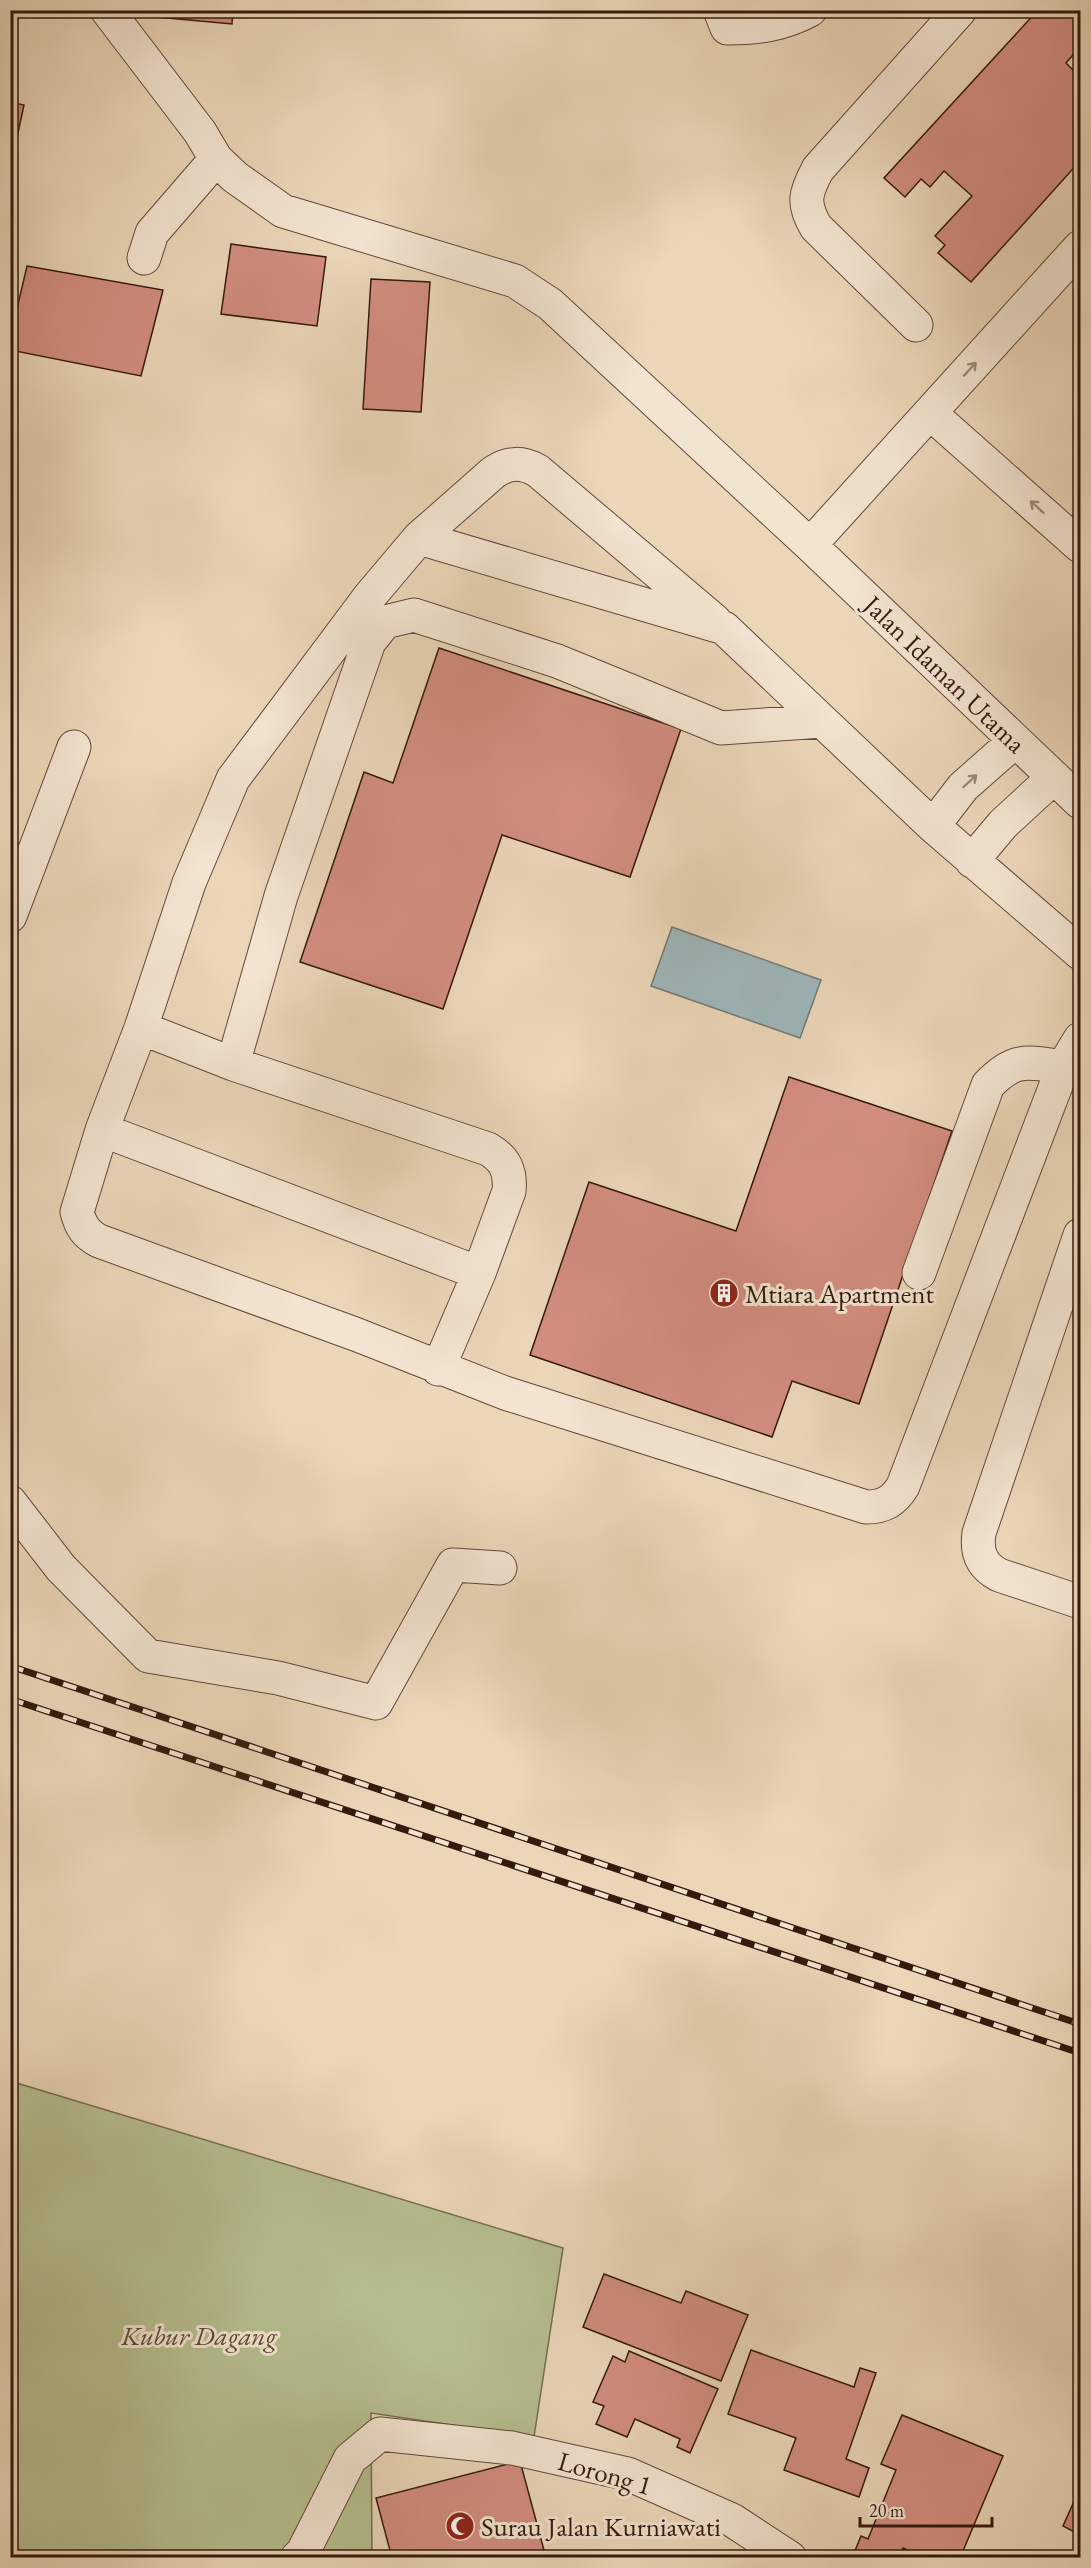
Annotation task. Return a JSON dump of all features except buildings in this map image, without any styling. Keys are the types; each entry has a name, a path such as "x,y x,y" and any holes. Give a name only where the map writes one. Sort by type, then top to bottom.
{"street":[{"name":"Jalan Idaman Utama","path":"107,10 200,132 216,159 235,177 283,211 515,280 550,304 810,545 1080,802"},
{"path":"723,19 761,28 791,20 810,10"},
{"path":"915,325 816,227 807,212 807,191 818,170 960,10"},
{"path":"144,258 152,233 216,159"},
{"path":"810,545 1080,247"},
{"path":"930,413 1080,546"},
{"path":"1080,953 933,826 724,628 538,471 527,465 504,465 419,538 377,609 233,779 189,884 141,1028 102,1130 77,1212 81,1225 88,1235 355,1334 438,1369 505,1393 866,1507 888,1503 903,1486 1063,1067 1080,1039"},
{"path":"419,538 724,628"},
{"path":"377,609 414,615 557,661 721,728 822,721"},
{"path":"233,1064 285,885 369,642 377,609"},
{"path":"933,826 963,787 1015,741"},
{"path":"10,916 74,747"},
{"path":"972,861 1003,824 1054,777"},
{"path":"141,1028 233,1064 488,1149 499,1156 507,1166 510,1178 508,1191 479,1273 438,1369"},
{"path":"919,1273 988,1085 1004,1068 1027,1062 1063,1067"},
{"path":"102,1130 479,1273"},
{"path":"1080,1235 1072,1287 979,1533 977,1546 981,1559 988,1569 999,1575 1080,1602"},
{"path":"10,1502 61,1568 148,1656 278,1678 376,1703 453,1565 500,1568"},
{"name":"Lorong 1","path":"297,2558 303,2552 350,2459 380,2434 512,2448 628,2474 732,2520 790,2558"}],"green space":[{"name":"Kubur Dagang","path":"10,2081 563,2248 534,2437 371,2413 372,2557 11,2557"}],"water":[{"path":"672,927 821,980 800,1038 651,986"}],"railway":[{"path":"10,1666 1080,2024"},
{"path":"10,1699 1080,2053"}],"place":[{"name":"Mtiara Apartment","path":"724,1293"},
{"name":"Surau Jalan Kurniawati","path":"460,2526"}]}
